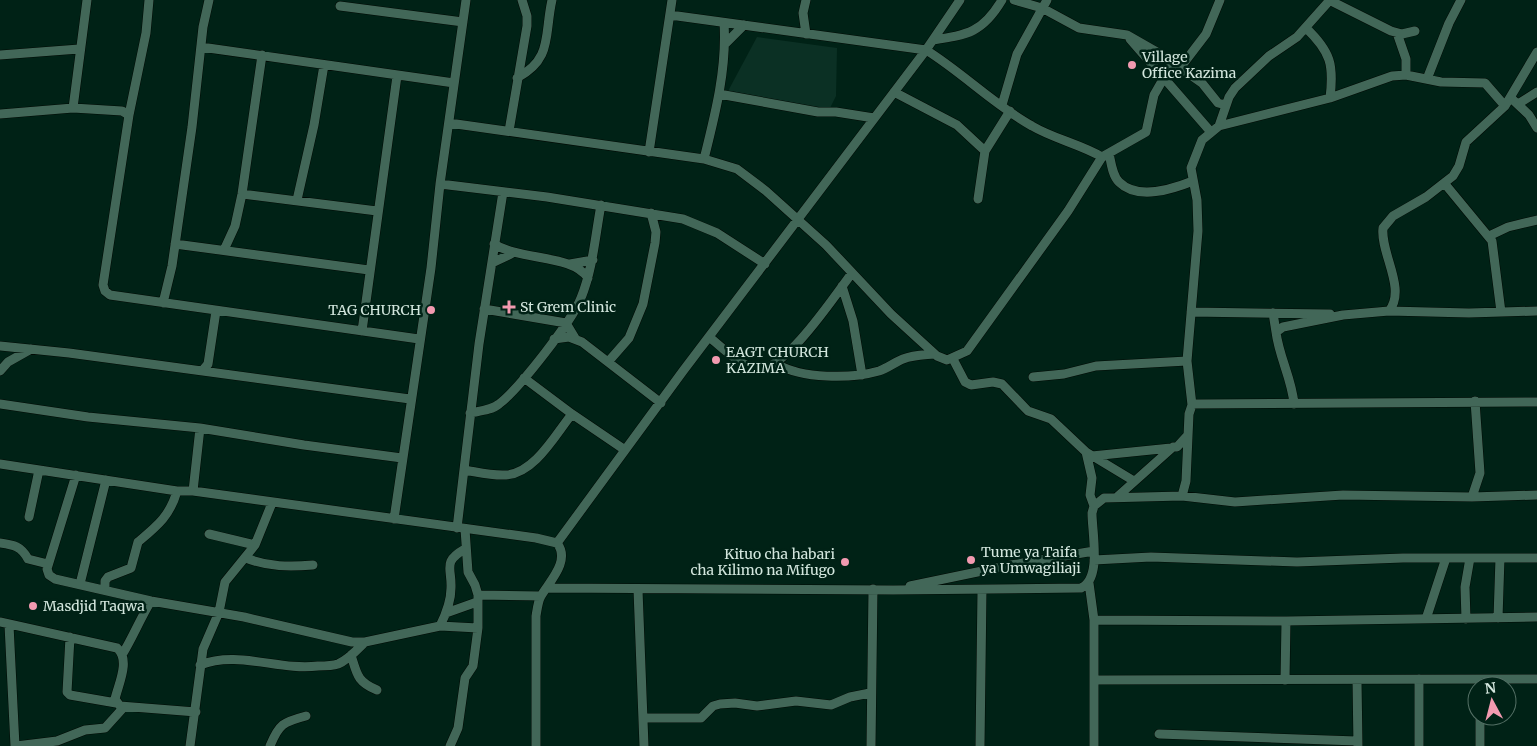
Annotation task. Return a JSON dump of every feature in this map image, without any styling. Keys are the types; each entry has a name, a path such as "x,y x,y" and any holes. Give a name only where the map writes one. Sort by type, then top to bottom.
{"street":[{"path":"73,108 79,49 87,0"},
{"path":"149,0 137,81 129,114 103,288 106,293 114,296 216,311 419,339"},
{"path":"163,303 175,244 209,0"},
{"path":"394,519 410,399 431,268 440,184 466,0"},
{"path":"509,131 527,26 527,16 522,0"},
{"path":"517,78 537,64 543,55 552,0"},
{"path":"649,152 672,0"},
{"path":"806,0 803,13 806,34"},
{"path":"557,543 798,218 926,50 960,0"},
{"path":"933,40 975,31 992,16 1002,0"},
{"path":"1014,0 1044,4 1079,28 1127,35 1202,83 1218,103 1226,105"},
{"path":"448,124 704,159 737,169 752,179 798,218 888,312 934,354 942,359 953,360 967,351 1106,155 1146,132 1149,126 1150,107 1164,78 1206,34 1220,0"},
{"path":"1182,496 1186,481 1187,436 1192,405 1187,361 1198,230 1197,200 1191,168 1193,161 1202,140 1215,128 1234,88 1269,56 1287,46 1330,1 1346,0"},
{"path":"1427,80 1449,23 1462,0"},
{"path":"1330,1 1374,24 1397,33 1414,31"},
{"path":"1002,105 1017,54 1044,4"},
{"path":"340,6 463,22"},
{"path":"670,15 926,50 950,65 1032,127 1106,155 1119,182 1132,189 1159,192 1193,181"},
{"path":"704,159 719,94 726,44 724,23"},
{"path":"726,44 744,25"},
{"path":"1306,28 1326,50 1332,70 1330,98"},
{"path":"1397,33 1406,59 1406,75"},
{"path":"1127,35 1144,57 1215,128"},
{"path":"201,47 454,84"},
{"path":"0,55 79,49"},
{"path":"1389,311 1394,297 1393,274 1384,250 1383,228 1393,216 1445,184 1459,166 1466,142 1505,106 1537,52"},
{"path":"224,250 235,226 242,194 262,55"},
{"path":"297,200 314,125 324,65"},
{"path":"1215,128 1330,98 1383,78 1406,75 1441,82 1484,83 1505,106"},
{"path":"362,331 397,76"},
{"path":"1332,83 1343,94"},
{"path":"894,92 957,125 985,152"},
{"path":"1518,104 1537,92"},
{"path":"719,94 818,112 836,112 874,118"},
{"path":"1510,98 1518,104 1537,128"},
{"path":"0,114 73,108 122,111 129,114"},
{"path":"978,199 985,152 1010,111"},
{"path":"709,139 717,162"},
{"path":"440,184 601,205 651,213 699,224 765,264"},
{"path":"1445,184 1489,236 1495,249 1501,312"},
{"path":"450,746 458,728 466,678 474,666 478,628 478,598 475,585 468,572 461,528 464,470 484,309 503,192"},
{"path":"242,194 377,211"},
{"path":"470,413 493,408 499,404 532,368 580,301 593,260 601,205"},
{"path":"608,362 629,338 638,322 649,280 656,232 651,213"},
{"path":"656,232 666,216"},
{"path":"1489,236 1508,227 1537,220"},
{"path":"175,244 369,270"},
{"path":"494,244 512,254 569,264 580,269 588,278"},
{"path":"492,263 512,254"},
{"path":"569,264 593,260"},
{"path":"709,337 736,358 757,369 768,368 777,364 799,342 852,273"},
{"path":"842,286 853,320 862,375"},
{"path":"484,309 566,323 575,338 661,403"},
{"path":"203,370 208,364 216,311"},
{"path":"1276,332 1283,327 1343,315 1389,311 1537,311"},
{"path":"1191,312 1343,315"},
{"path":"1273,313 1283,364 1292,384 1294,404"},
{"path":"554,338 575,338"},
{"path":"0,346 203,370 410,399"},
{"path":"0,372 8,362 31,349"},
{"path":"777,364 790,371 810,375 862,375 881,370 906,358 934,354"},
{"path":"953,360 965,382 971,384 993,382 1002,384 1028,411 1051,419 1089,454 1134,481"},
{"path":"1033,377 1058,375 1096,366 1187,361"},
{"path":"532,368 533,385"},
{"path":"524,378 625,450"},
{"path":"1472,498 1480,473 1475,401"},
{"path":"1192,405 1216,403 1537,402"},
{"path":"0,404 88,417 200,428 304,446 402,458"},
{"path":"464,470 497,476 524,471 533,463 572,414"},
{"path":"193,491 200,428"},
{"path":"1089,454 1177,447 1187,436"},
{"path":"1117,497 1172,447"},
{"path":"1089,454 1092,478 1090,495 1094,506 1092,524 1094,572 1089,583 1094,620 1094,746"},
{"path":"0,464 178,491 193,491 536,538 557,543"},
{"path":"29,517 39,470"},
{"path":"76,475 48,564 47,572 55,579 151,601 219,612 352,642 365,642 440,626 478,628"},
{"path":"80,584 106,480"},
{"path":"105,589 104,581 108,577 131,568 138,542 152,531 172,509 178,491"},
{"path":"1094,506 1104,498 1117,497 1182,496 1229,502 1335,496 1472,498 1537,495"},
{"path":"190,746 196,712 200,665 206,640 219,612 225,582 255,545 272,503"},
{"path":"209,534 255,545"},
{"path":"0,543 14,545 22,549 28,559 48,564"},
{"path":"536,746 536,616 541,596 548,588 561,561 562,553 557,543"},
{"path":"440,626 446,613 451,588 448,572 450,561 456,554 465,549"},
{"path":"893,590 981,571 1094,555 1298,562 1446,558 1537,558"},
{"path":"246,558 259,563 284,566 313,565"},
{"path":"1426,619 1446,558"},
{"path":"1466,619 1465,586 1470,558"},
{"path":"1498,618 1500,558"},
{"path":"548,588 638,590 982,590 1081,588 1089,583"},
{"path":"871,746 870,693 873,589"},
{"path":"638,590 644,746"},
{"path":"980,746 982,590"},
{"path":"446,613 478,598 541,596"},
{"path":"122,655 133,638 136,624 151,601"},
{"path":"1094,620 1286,621 1537,617"},
{"path":"1285,680 1286,621"},
{"path":"4,623 117,648 122,655 124,665 115,699 120,705 103,729 85,730 57,741 16,746 4,623"},
{"path":"70,637 67,692 70,696 120,705 196,712"},
{"path":"200,665 213,660 226,659 246,660 288,668 337,664 351,655 365,642"},
{"path":"351,655 357,676 365,685 377,690"},
{"path":"1095,680 1467,678"},
{"path":"1419,679 1420,746"},
{"path":"1517,679 1537,679"},
{"path":"1159,734 1358,744 1357,680"},
{"path":"643,718 701,718 716,705 735,703 751,706 796,701 831,705 850,697 870,693"},
{"path":"270,746 277,730 285,722 306,716"},
{"path":"1480,726 1480,746"}],"shaded area":[{"path":"757,37 837,48 836,96 829,110 727,93"}],"place":[{"name":"Village Office Kazima","path":"1132,65"},
{"name":"St Grem Clinic","path":"509,307"},
{"name":"TAG CHURCH","path":"431,310"},
{"name":"EAGT CHURCH KAZIMA","path":"716,360"},
{"name":"Tume ya Taifa ya Umwagiliaji","path":"971,560"},
{"name":"Kituo cha habari cha Kilimo na Mifugo","path":"845,562"},
{"name":"Masdjid Taqwa","path":"33,606"}]}
